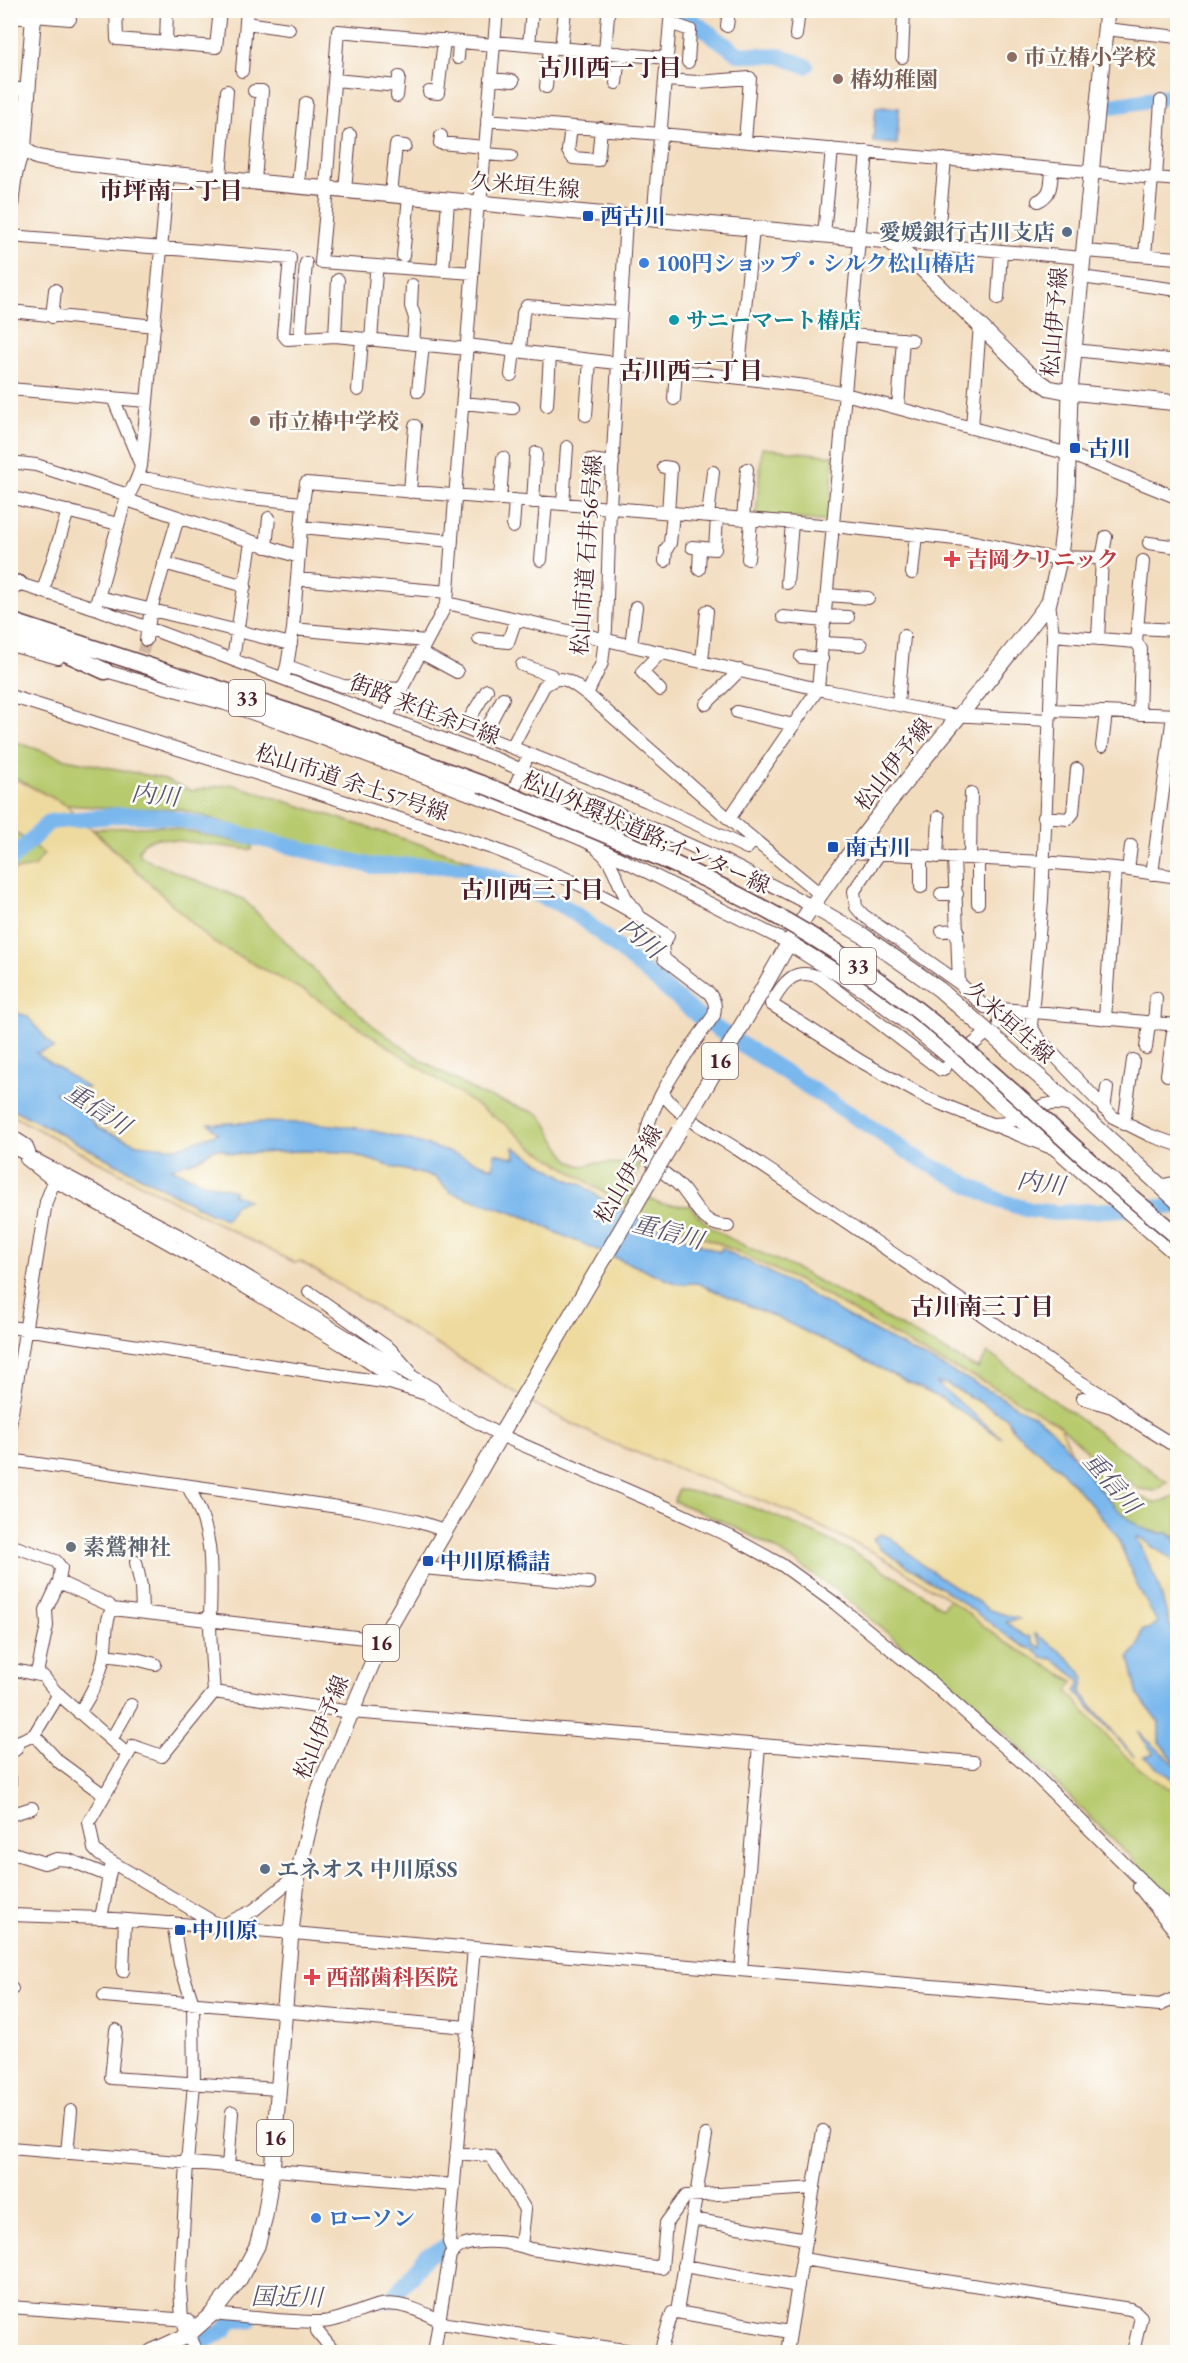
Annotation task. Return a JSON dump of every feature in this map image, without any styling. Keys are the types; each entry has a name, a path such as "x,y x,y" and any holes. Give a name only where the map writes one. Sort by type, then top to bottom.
{"highway":[{"name":"松山外環状道路;インター線","path":"10,621 286,711 482,784 633,846 723,888 797,927 856,964 919,1011 1012,1089 1095,1166 1174,1246"},
{"path":"10,633 68,654 105,671"}],"main road":[{"name":"松山伊予線","path":"151,2352 185,2327 208,2318 239,2280 256,2246 265,2216 272,2171 291,1932 298,1874 314,1806 382,1640 444,1530 816,900 1049,602 1060,556 1067,497 1070,392 1107,10"},
{"path":"17,150 28,90 34,15"},
{"name":"久米垣生線","path":"17,150 51,160 168,174 889,241"},
{"path":"889,241 915,262 1028,373 1048,388 1178,404"},
{"name":"久米垣生線","path":"816,900 939,989 1178,1202"},
{"path":"789,943 866,990 955,1061 996,1100 1174,1246"}],"street":[{"path":"116,10 117,39 216,47 220,10"},
{"path":"166,43 167,10"},
{"path":"387,716 447,598 497,10"},
{"path":"529,45 532,10"},
{"path":"546,87 565,10"},
{"path":"653,220 671,10"},
{"path":"727,26 729,10"},
{"path":"796,35 799,10"},
{"path":"902,57 904,10"},
{"path":"10,17 34,15 70,19"},
{"path":"242,71 247,17 289,29"},
{"path":"604,21 605,52"},
{"path":"670,24 690,30 688,62"},
{"path":"1105,29 1178,38"},
{"path":"473,273 321,262 338,31 667,58"},
{"path":"429,92 438,93 444,40"},
{"path":"458,58 459,42"},
{"path":"583,65 584,50"},
{"path":"616,83 619,53"},
{"path":"665,80 698,82 750,78 745,141"},
{"path":"491,79 513,81"},
{"path":"335,80 398,86"},
{"path":"10,88 28,90"},
{"path":"220,178 227,91"},
{"path":"254,91 262,91 254,135 255,182"},
{"path":"1145,254 1161,101"},
{"path":"298,185 306,103"},
{"path":"487,120 1178,180"},
{"path":"571,126 568,151 573,158 598,160 601,129"},
{"path":"345,190 350,135"},
{"path":"441,136 440,143 512,156"},
{"path":"391,195 396,145 405,146"},
{"path":"824,235 832,149"},
{"path":"10,228 20,158 17,150"},
{"path":"729,819 818,689 867,152"},
{"path":"937,245 945,159"},
{"path":"1038,201 1050,192 1052,169"},
{"path":"168,174 140,472 128,495 118,524 97,603 151,609 291,644"},
{"path":"403,256 409,197"},
{"path":"443,271 448,201"},
{"name":"松山市道 石井56号線","path":"587,694 602,663 605,639 626,217"},
{"path":"738,377 753,230"},
{"path":"10,236 161,250 167,248 290,258 283,334 287,339 335,336 418,345 517,351 806,386 845,394 1069,454 1178,498"},
{"path":"889,241 1001,252 1083,255 1145,254 1178,258"},
{"path":"998,298 1001,252"},
{"path":"300,337 306,263"},
{"path":"358,390 376,273"},
{"path":"1081,277 1178,290"},
{"path":"335,336 339,280"},
{"path":"412,285 411,306 415,318 418,345 418,391"},
{"path":"52,316 54,290"},
{"path":"511,375 523,312 527,306 621,313"},
{"path":"10,311 155,326"},
{"path":"972,427 980,325"},
{"path":"851,335 907,340 898,408"},
{"path":"1074,350 1178,362"},
{"path":"547,405 550,355"},
{"path":"586,415 590,360"},
{"path":"674,399 676,370"},
{"path":"10,389 146,401"},
{"path":"113,398 140,472"},
{"path":"463,403 513,408"},
{"path":"410,492 416,426"},
{"path":"563,504 567,447"},
{"path":"533,502 536,453"},
{"path":"500,499 503,458"},
{"path":"590,460 613,463"},
{"path":"10,462 36,465 128,495 133,502 299,557"},
{"path":"664,467 671,468 670,543 666,550 665,561"},
{"path":"747,469 748,559"},
{"path":"140,472 238,497 303,502"},
{"path":"698,569 696,548 715,549 712,472"},
{"path":"401,689 343,686 285,672 293,629 306,483 833,526 965,540 1046,556 1102,558"},
{"path":"10,497 118,524"},
{"path":"513,527 515,501"},
{"path":"541,560 546,503"},
{"path":"43,591 68,511"},
{"path":"148,635 151,609 178,518"},
{"path":"266,547 269,518"},
{"path":"787,583 792,523"},
{"path":"301,527 452,541"},
{"path":"912,573 916,535"},
{"path":"1098,639 1102,558 1106,537"},
{"path":"233,659 251,542"},
{"path":"1149,543 1178,547"},
{"path":"1139,714 1142,649 1136,642 1143,561"},
{"path":"164,563 245,586"},
{"path":"297,579 447,598 516,618 818,689 959,717 1106,712 1175,715 1152,874"},
{"name":"街路 来住余戸線","path":"13,583 97,603 148,635 285,672 522,770 816,900"},
{"path":"827,594 868,598"},
{"path":"1049,602 1053,635 1042,900 1030,1012 1031,1026 1038,1038 1104,1109 1124,1124 1178,1145"},
{"path":"631,645 636,607"},
{"path":"702,661 707,610"},
{"path":"783,617 848,617"},
{"path":"479,639 508,642 516,618"},
{"path":"1137,628 1178,630"},
{"path":"293,629 426,641"},
{"path":"1053,635 1136,642"},
{"path":"898,704 904,636"},
{"path":"823,643 861,645"},
{"path":"10,645 105,671 136,674 283,724 506,808 583,840 789,943"},
{"path":"420,652 457,672"},
{"path":"660,690 642,672 661,652"},
{"path":"801,657 822,658"},
{"path":"522,665 552,675 553,679"},
{"path":"705,704 741,670"},
{"path":"512,747 544,686 553,679 565,679 587,694 754,840 816,900"},
{"name":"松山市道 余土57号線","path":"10,696 492,848 526,861 646,920 668,936 662,946 664,959 710,993 715,1000 716,1008 714,1015 663,1092"},
{"path":"464,728 500,697 483,736"},
{"path":"395,701 647,801 747,848 754,840"},
{"path":"737,712 794,725"},
{"path":"1102,746 1106,712"},
{"path":"506,808 529,754"},
{"path":"1044,817 1068,819 1072,813 1077,769"},
{"path":"972,794 978,903"},
{"path":"937,856 939,818"},
{"path":"583,840 602,853 629,904 646,920"},
{"path":"1128,870 1131,846"},
{"path":"852,852 1042,862 1115,868 1178,877"},
{"path":"879,854 854,891 856,907 863,915 958,983 985,1006 1176,1025 1167,1075"},
{"path":"921,856 921,886"},
{"path":"954,857 957,894 958,983"},
{"path":"1105,1019 1115,868"},
{"path":"941,894 957,894"},
{"path":"942,931 958,930"},
{"path":"945,1068 941,1070 819,977 809,974 799,975 785,982 771,1004 862,1062 929,1100 985,1124 1042,1144 1064,1155"},
{"path":"1146,1048 1156,998"},
{"path":"999,1023 1002,1009"},
{"path":"959,1056 982,1038"},
{"path":"1124,1124 1133,1060"},
{"path":"1104,1109 1107,1088"},
{"path":"663,1092 647,1127 647,1153 651,1160 684,1189 702,1216 719,1226 728,1226"},
{"path":"663,1092 669,1101 698,1124 781,1177 1069,1375 1089,1385 1131,1418"},
{"path":"985,1124 1003,1125 1044,1104 1058,1102 1074,1107"},
{"path":"10,1135 26,1145 33,1157"},
{"path":"15,1148 182,1237 433,1389 446,1405"},
{"path":"15,1148 54,1181 165,1240 264,1298 368,1360 401,1386"},
{"path":"10,1425 46,1202 54,1181"},
{"path":"1161,1189 1178,1182"},
{"path":"309,1292 390,1349 408,1367 411,1375"},
{"path":"10,1327 401,1386 426,1394 502,1432 731,1537 782,1565 836,1604 925,1677 1024,1764 1178,1917"},
{"path":"1083,1398 1112,1407 1175,1444"},
{"path":"10,1460 359,1510 416,1521 444,1530"},
{"path":"188,1486 197,1501 210,1546 212,1563 210,1619 214,1692 162,1756 133,1746 89,1822 94,1849 112,1863 220,1926"},
{"path":"10,1545 56,1561 61,1568 59,1582 46,1610 46,1626 36,1673"},
{"path":"136,1562 141,1586 142,1612"},
{"path":"423,1568 589,1583"},
{"path":"59,1582 109,1605 112,1609 382,1640"},
{"path":"79,1713 94,1690 104,1654 107,1618 112,1609"},
{"path":"104,1654 155,1664"},
{"path":"10,1669 43,1676 79,1713 127,1754"},
{"path":"214,1692 351,1712 974,1762"},
{"path":"10,1751 15,1750 20,1741 34,1735 59,1694"},
{"path":"111,1740 131,1705"},
{"path":"34,1735 59,1762 104,1795"},
{"path":"741,1970 759,1745"},
{"path":"10,1778 10,1790"},
{"path":"10,1815 32,1808"},
{"path":"10,1852 44,1863 57,1859 69,1860 109,1876"},
{"path":"101,1918 112,1863"},
{"path":"1132,1872 1139,1887 1177,1935"},
{"path":"220,1926 254,1910 298,1874"},
{"path":"10,1915 220,1926 1160,2005 1178,1997"},
{"path":"123,1971 125,1920"},
{"path":"173,1923 180,1964 193,2004 194,2084 180,2287 185,2327 196,2352"},
{"path":"434,2352 438,2320 453,2251 449,2242 474,1948"},
{"path":"104,1996 467,2027"},
{"path":"116,2030 111,2078 278,2088"},
{"path":"67,2153 71,2111"},
{"path":"228,2167 232,2112"},
{"path":"787,2352 823,2131"},
{"path":"677,2312 706,2135"},
{"path":"10,2148 454,2185"},
{"path":"456,2153 491,2156 525,2210 521,2246"},
{"path":"453,2251 475,2243 512,2242 530,2249 662,2268 666,2223 686,2196 814,2188"},
{"path":"692,2219 806,2239"},
{"path":"802,2259 1130,2309 1141,2317 1133,2352"},
{"path":"684,2266 798,2286"},
{"path":"208,2318 317,2324 386,2304 408,2307 447,2324 638,2352"},
{"path":"10,2307 185,2327"},
{"path":"660,2352 672,2313 677,2312 789,2332"},
{"path":"317,2324 319,2334 334,2352"}],"green space":[{"path":"762,448 834,456 829,522 756,515"},
{"path":"10,740 66,759 161,778 191,791 231,784 473,861 396,859 371,862 273,837 179,809 66,805 11,776"},
{"path":"163,826 252,845 252,850 157,838 145,842 139,850 140,855 149,861 243,899 372,1025 423,1061 478,1093 539,1114 567,1158 575,1164 584,1166 594,1163 641,1164 634,1181 635,1192 662,1204 690,1206 710,1226 736,1242 792,1267 978,1369 988,1353 1167,1482 1155,1491 1139,1489 1094,1458 1060,1425 981,1380 936,1360 813,1288 723,1245 662,1222 612,1198 529,1145 506,1125 306,992 212,942 93,829"},
{"path":"10,829 44,854 34,867 11,871"},
{"path":"1074,1457 1129,1494 1158,1503 1177,1495 1177,1538 1143,1529 1129,1520 1103,1494"},
{"path":"679,1489 742,1504 821,1536 896,1577 943,1608 949,1599 1005,1642 1074,1682 1068,1692 1118,1748 1145,1773 1177,1792 1177,1903 1004,1732 838,1591 776,1549 733,1526 674,1501"}],"sand":[{"path":"10,776 66,805 212,942 306,992 506,1125 529,1145 612,1198 662,1222 723,1245 813,1288 936,1360 981,1380 1060,1425 1074,1457 1114,1506 1137,1526 1157,1534 1168,1533 1177,1538 1177,1792 1145,1773 1105,1734 1068,1692 1074,1681 1005,1642 949,1599 877,1554 788,1511 609,1442 543,1409 300,1261 295,1263 11,1115 11,871 34,867 44,854 11,829"}],"water":[{"path":"876,107 899,108 897,144 873,142"},
{"name":"重信川","path":"10,1011 27,1016 54,1048 36,1053 88,1088 55,1093 81,1109 98,1128 137,1144 177,1148 218,1133 209,1124 271,1122 335,1125 374,1131 434,1147 493,1168 495,1153 515,1158 514,1147 651,1225 719,1252 722,1248 739,1260 743,1259 762,1268 1040,1420 1059,1438 1117,1509 1134,1523 1151,1531 1168,1533 1177,1541 1177,1562 1142,1538 1137,1537 1158,1584 1170,1626 1177,1635 1177,1764 1159,1742 1159,1722 1138,1695 1129,1657 1139,1646 1142,1630 1150,1629 1157,1622 1137,1585 1116,1534 1062,1471 1015,1432 1006,1417 947,1384 936,1383 1002,1438 942,1399 782,1320 697,1283 678,1284 557,1233 531,1219 450,1192 435,1177 345,1152 232,1154 222,1149 214,1149 198,1159 171,1168 200,1181 235,1191 232,1194 248,1200 235,1205 226,1219 208,1212 11,1108"},
{"path":"881,1534 891,1538 925,1567 990,1610 1019,1619 1006,1622 1024,1636 1030,1637 1032,1643 1041,1648 1034,1633 1068,1658 1085,1678 1081,1693 1134,1757 1076,1692 1081,1681 1053,1659 1042,1658 1036,1650 1025,1647 1010,1638 949,1593 881,1549 873,1539"},
{"path":"1138,1732 1177,1766 1177,1782 1144,1757 1154,1754"}],"waterway":[{"path":"678,10 738,54 780,56 806,66"},
{"path":"1113,106 1178,95"},
{"name":"内川","path":"10,861 49,822 122,815 168,817 372,866 431,865 472,869 508,881 567,908 700,1018 915,1157 1000,1201 1030,1210 1055,1213 1178,1206"},
{"name":"国近川","path":"382,2300 392,2300 426,2256 448,2246"},
{"name":"国近川","path":"199,2345 226,2329 232,2319 249,2321"}],"tunnel":[{"path":"138,670 146,640"}],"place":[{"name":"市立椿小学校","path":"1012,57"},
{"name":"椿幼稚園","path":"838,79"},
{"name":"西古川","path":"588,216"},
{"name":"愛媛銀行古川支店","path":"1067,232"},
{"name":"100円ショップ・シルク松山椿店","path":"644,263"},
{"name":"サニーマート椿店","path":"674,320"},
{"name":"市立椿中学校","path":"255,421"},
{"name":"古川","path":"1075,448"},
{"name":"吉岡クリニック","path":"952,559"},
{"name":"南古川","path":"833,847"},
{"name":"素鷲神社","path":"71,1547"},
{"name":"中川原橋詰","path":"428,1561"},
{"name":"エネオス 中川原SS","path":"265,1869"},
{"name":"中川原","path":"180,1930"},
{"name":"西部歯科医院","path":"312,1977"},
{"name":"ローソン","path":"316,2218"}],"district":[{"name":"古川西一丁目","path":"610,68"},
{"name":"市坪南一丁目","path":"171,191"},
{"name":"古川西二丁目","path":"691,371"},
{"name":"古川西三丁目","path":"532,890"},
{"name":"古川南三丁目","path":"982,1307"}]}
